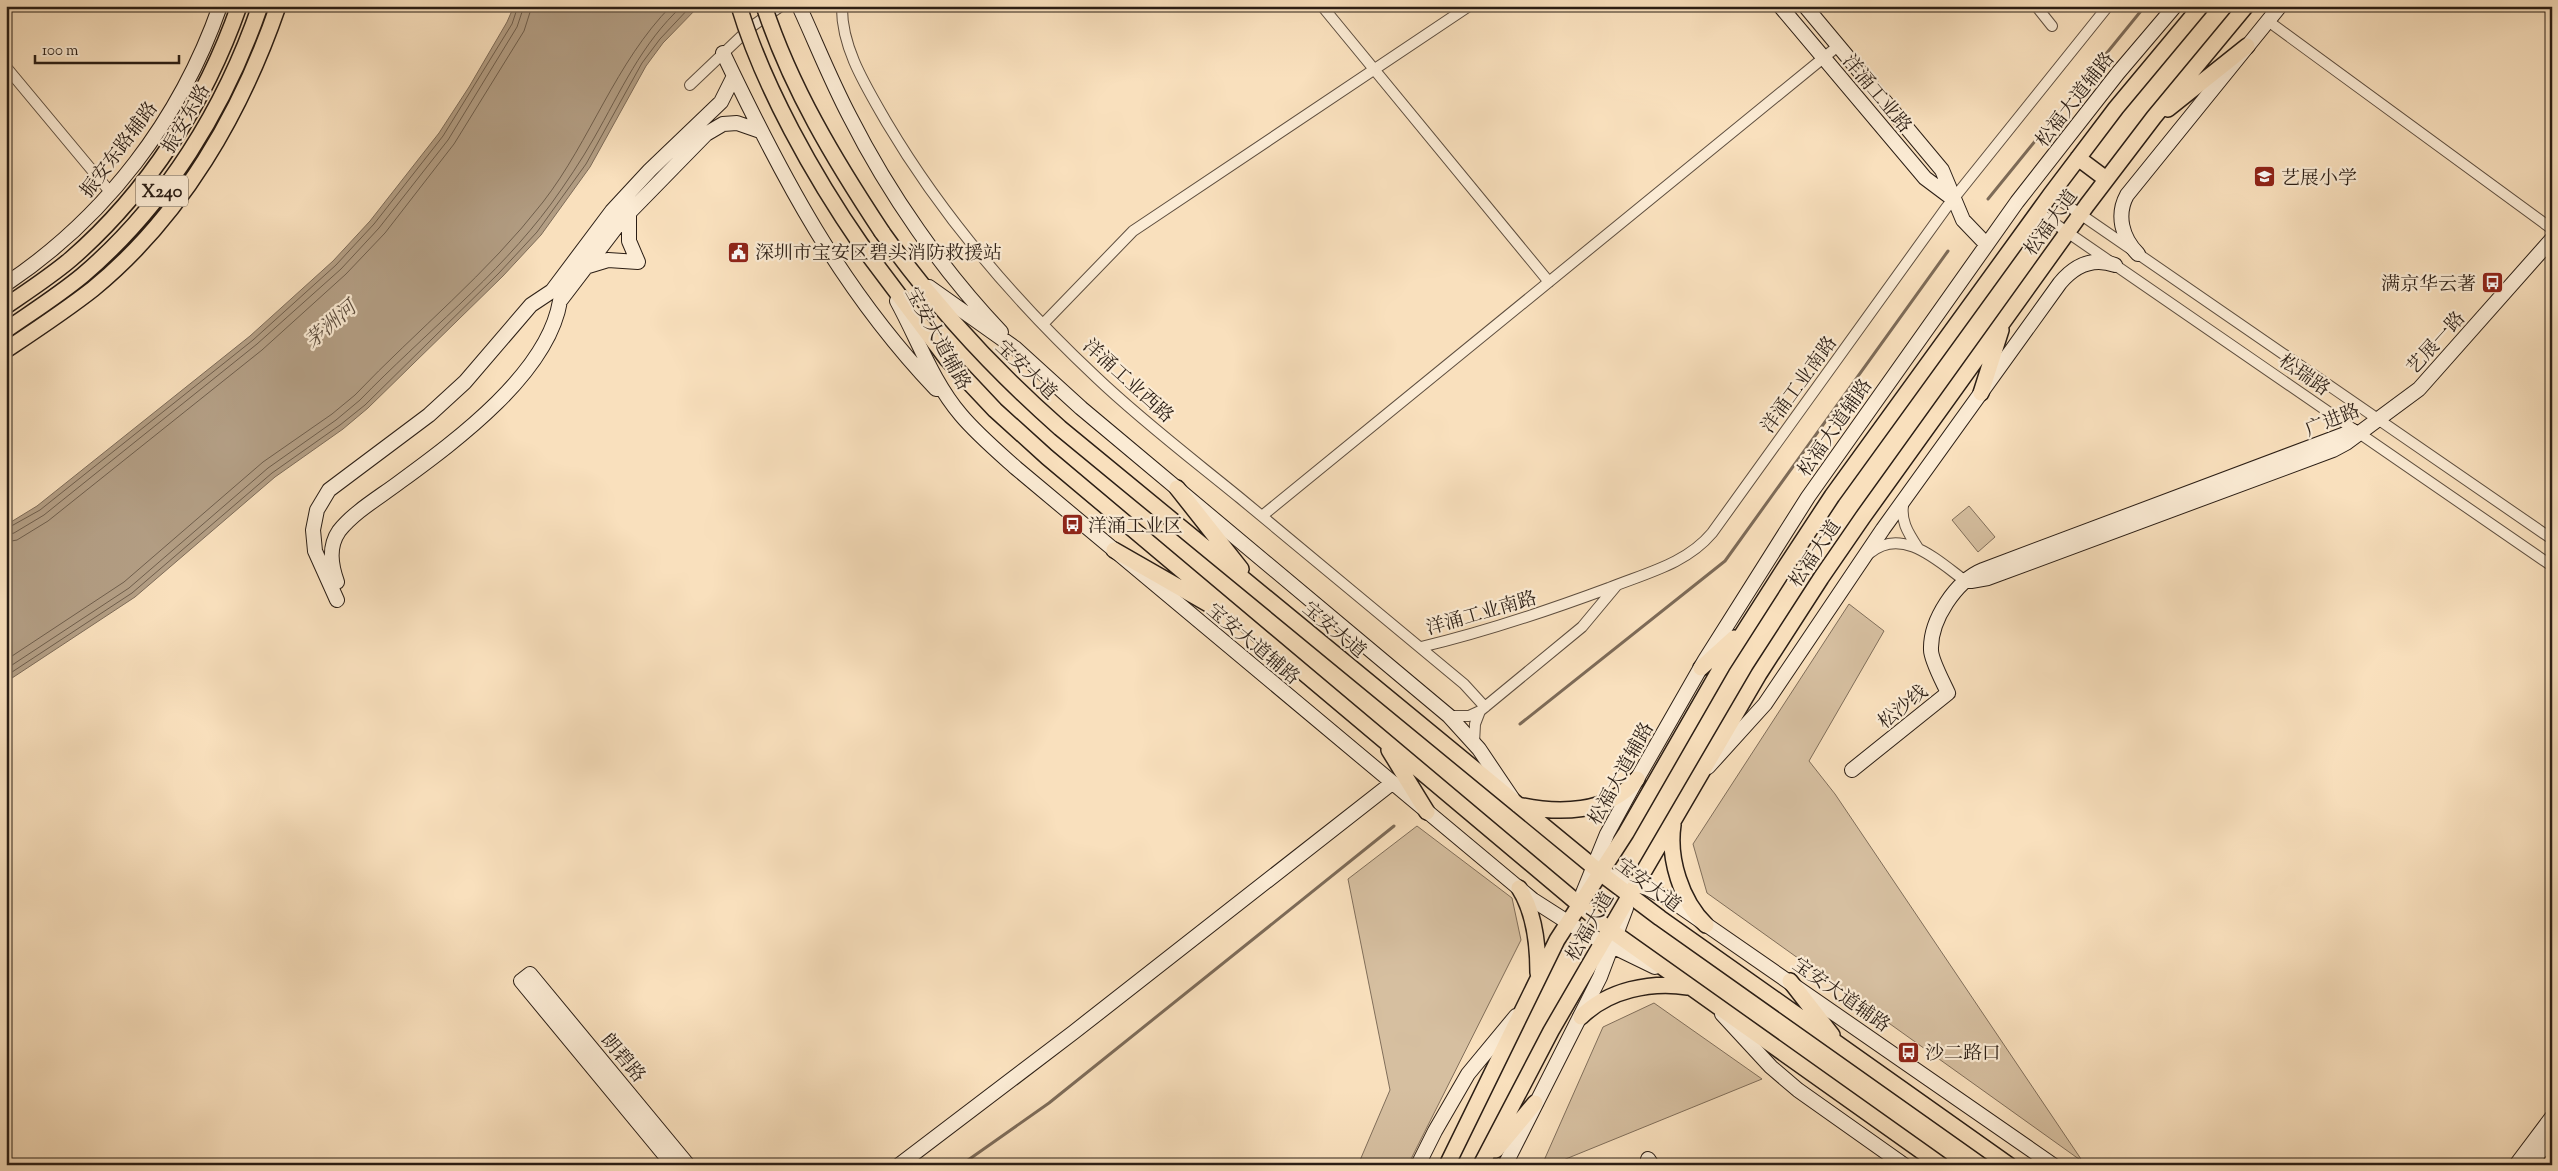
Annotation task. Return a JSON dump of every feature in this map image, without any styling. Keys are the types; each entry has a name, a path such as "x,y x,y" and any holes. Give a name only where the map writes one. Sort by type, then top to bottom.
{"main road":[{"name":"振安东路辅路","path":"6,284 59,246 111,193 168,116 200,56 220,6"},
{"name":"振安东路","path":"6,306 70,260 119,212 142,184 183,126 199,98 231,30 239,6"},
{"name":"振安东路","path":"6,330 83,275 134,225 158,197 200,136 216,107 249,37 260,6"},
{"path":"6,350 94,288 146,236 171,207 215,145 232,115 261,52 278,6"},
{"path":"739,6 764,69 801,146 830,198 882,274 947,359 995,410 1252,630 1578,904 1611,939 1669,973 1942,1165"},
{"name":"宝安大道","path":"764,6 784,59 810,113 845,176 882,232 913,274 973,344 1042,412 1516,805 1596,869 1634,890 1842,1048 2009,1165"},
{"path":"799,6 850,118 899,201 965,290 996,327 1028,360"},
{"name":"洋涌工业路","path":"1780,6 1925,178 1953,199"},
{"name":"洋涌工业路","path":"1805,6 1942,170 1950,185 1953,199 1963,220 1986,244"},
{"name":"松福大道辅路","path":"1596,869 1612,823 1637,779 1701,668 1808,497 1986,244 2087,112 2175,6"},
{"name":"松福大道","path":"1446,1165 1538,976 1596,869 1626,833 1722,666 1832,496 2078,158 2201,6"},
{"name":"松福大道","path":"1482,1165 1551,1031 1611,939 1634,890 1759,674 1821,578 2106,179 2138,137 2246,6"},
{"path":"2138,254 2127,240 2122,226 2121,213 2124,200 2154,160 2280,6"},
{"path":"2138,137 2167,110 2247,46"},
{"path":"723,53 786,183 852,288 894,343 961,415"},
{"path":"734,76 722,102 650,170 619,204 552,290 531,305 503,340 465,382 430,415 329,490 317,510 313,530 315,551 339,598 332,567 331,548 338,533 351,518 442,452 480,420 521,376 545,341 557,316 560,301 629,212 706,134 723,124 737,123 760,131"},
{"path":"2078,158 2106,179"},
{"path":"586,267 608,260 638,262 629,241 629,212"},
{"name":"艺展一路","path":"2379,420 2419,389 2552,239"},
{"path":"1702,773 1739,735 1765,704 1904,500 2065,277 2089,262 2102,261 2115,265"},
{"name":"宝安大道辅路","path":"882,274 898,302 932,372 961,415 1009,462 1519,888 1566,923 1611,939"},
{"name":"宝安大道辅路","path":"913,274 1028,360 1081,408 1449,716 1474,743 1516,805"},
{"path":"1981,393 2008,314"},
{"name":"广进路","path":"1964,580 1982,570 2358,432 2379,420"},
{"path":"1177,488 1247,576 1271,602"},
{"path":"1114,550 1252,630"},
{"name":"松沙线","path":"1852,770 1948,693 1931,651 1936,620 1964,580"},
{"path":"1701,668 1753,618"},
{"path":"1378,735 1427,812"},
{"path":"1516,805 1551,810 1591,807 1612,798 1637,779"},
{"path":"899,1165 1074,1032 1392,783"},
{"path":"1674,822 1673,854 1680,882 1693,909 1706,924"},
{"path":"1519,888 1526,900 1532,920 1538,976"},
{"name":"宝安大道辅路","path":"1634,890 1665,896 2053,1165"},
{"path":"1505,1165 1580,1017 1611,939"},
{"name":"朗碧路","path":"673,1165 526,977 688,1165"},
{"path":"1790,981 1842,1048"},
{"path":"1580,1017 1598,1003 1622,992 1656,986 1690,988"},
{"path":"1715,1006 1748,1044 1784,1078 1904,1165"},
{"path":"1418,1165 1468,1074 1522,1010"},
{"path":"1482,1165 1535,1103"},
{"path":"2516,1165 2552,1117"},
{"path":"2530,1165 2552,1136"}],"street":[{"path":"690,85 752,27 781,6"},
{"name":"洋涌工业西路","path":"842,6 844,28 850,50 870,92 896,138 952,222 1021,303 1131,408 1464,684 1483,709"},
{"path":"1322,6 1549,282"},
{"path":"1043,324 1133,231 1469,6"},
{"path":"2036,6 2052,26"},
{"name":"洋涌工业南路","path":"1420,648 1517,622 1617,585 1679,561 1707,539 1953,199 2108,6"},
{"path":"2268,20 2552,229"},
{"path":"1262,516 1838,46"},
{"path":"6,67 111,193"},
{"name":"松瑞路","path":"2051,194 2552,539"},
{"name":"松瑞路","path":"2038,212 2552,566"},
{"path":"1904,500 1902,508 1904,523 1918,548"},
{"path":"1863,559 1874,550 1888,544 1907,544 1918,548 1964,580"},
{"path":"1449,716 1469,716 1483,709 1582,627 1617,585"},
{"path":"1474,743 1474,731 1483,709"}],"shaded area":[{"path":"1969,506 1995,537 1978,552 1952,520"},
{"path":"1849,604 1884,631 1809,761 1835,794 2083,1162 1707,893 1693,844"},
{"path":"1417,826 1512,898 1521,940 1408,1165 1358,1165 1390,1090 1348,879"},
{"path":"1654,1003 1762,1079 1551,1165 1542,1165 1603,1027"}],"water":[{"name":"茅洲河","path":"514,6 699,6 663,43 646,66 590,167 541,235 503,276 368,408 343,429 275,477 135,597 6,682 6,525 37,506 250,336 333,261 370,221 439,133 469,87 507,22"}],"waterway":[{"path":"1988,199 2145,6"},
{"path":"1520,724 1725,561 1948,251"},
{"path":"961,1165 1049,1103 1394,826"}],"place":[{"name":"艺展小学","path":"2265,177"},
{"name":"深圳市宝安区碧头消防救援站","path":"739,252"},
{"name":"满京华云著","path":"2492,283"},
{"name":"洋涌工业区","path":"1072,525"},
{"name":"沙二路口","path":"1909,1052"}]}
